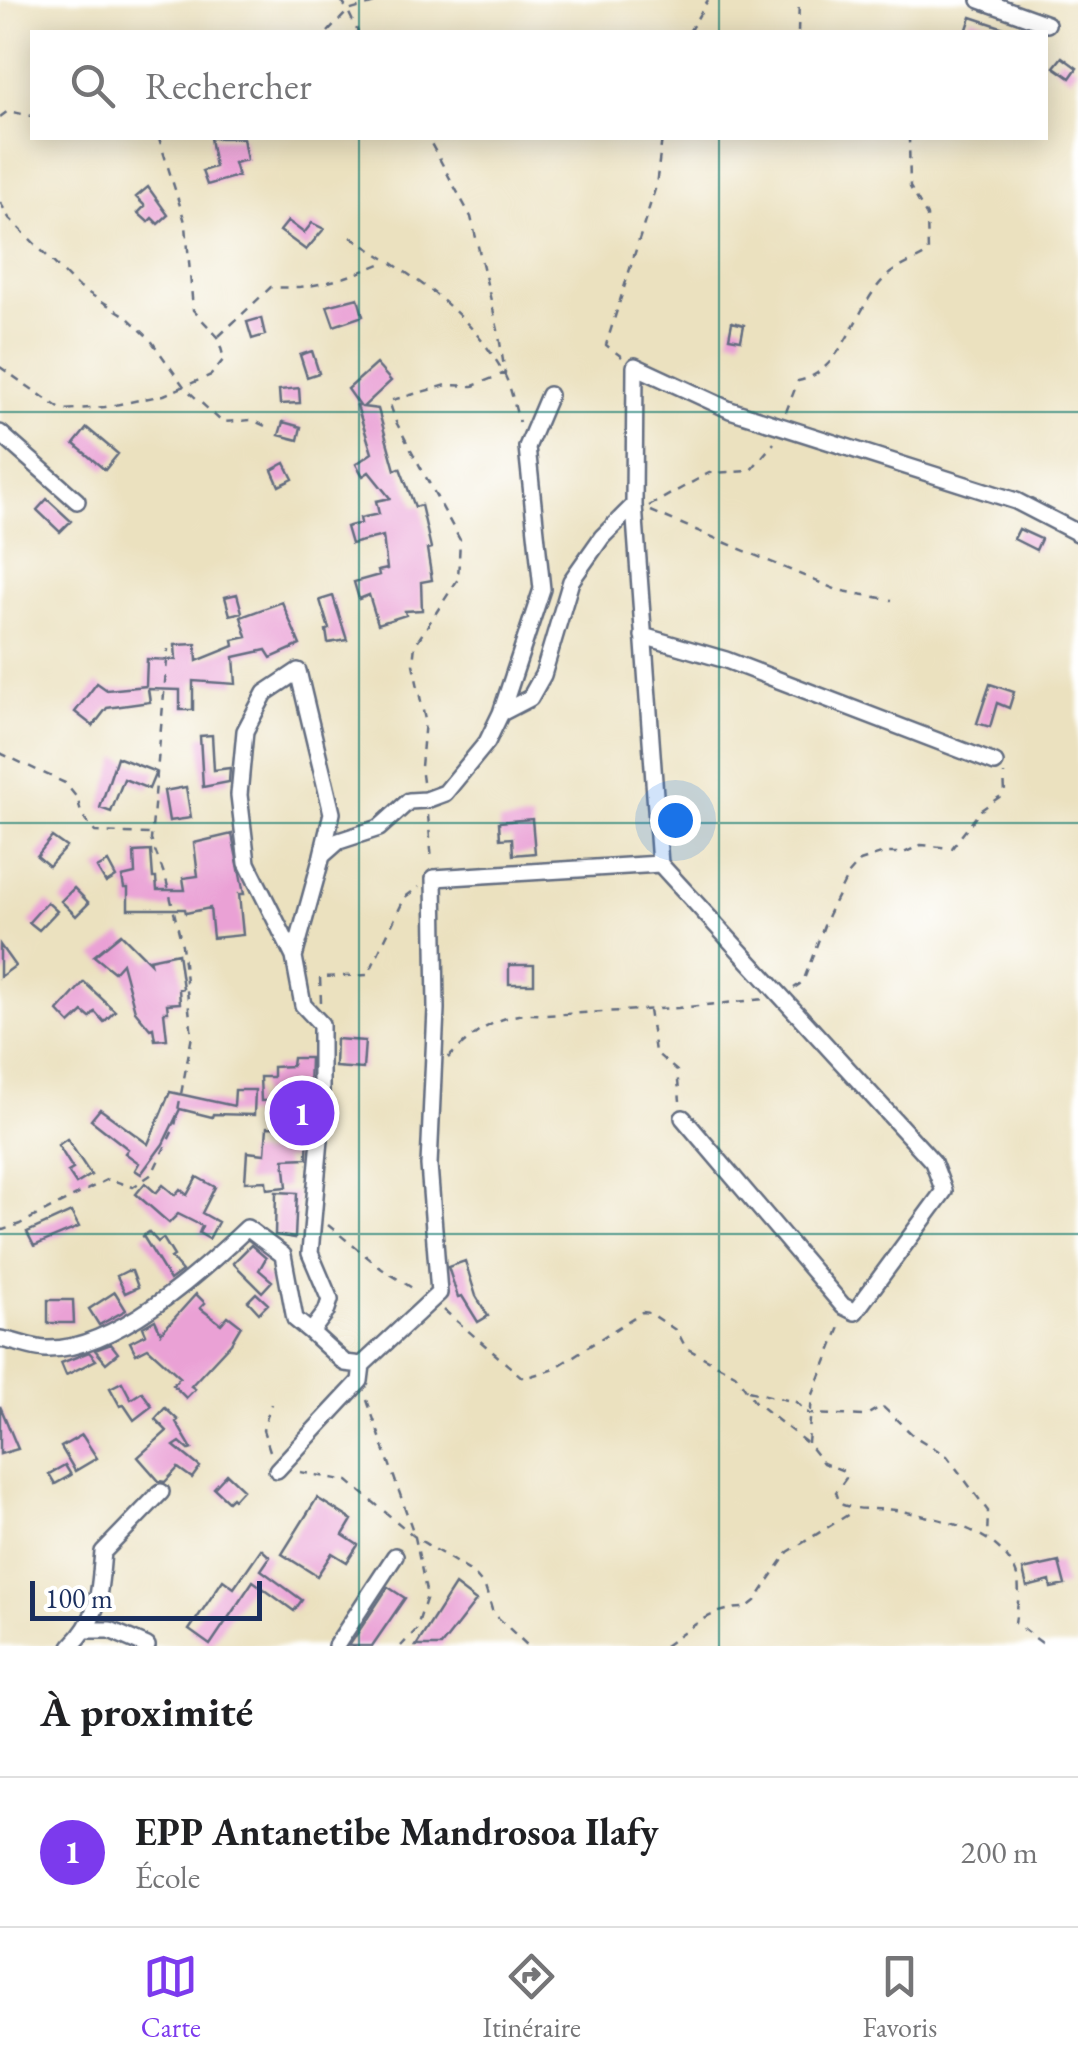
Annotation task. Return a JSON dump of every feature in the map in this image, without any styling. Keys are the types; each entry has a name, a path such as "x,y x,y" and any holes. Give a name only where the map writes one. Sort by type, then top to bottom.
{"street":[{"path":"980,0 1047,24"},
{"path":"683,1118 843,1306 855,1312 944,1191 933,1162 660,864 634,506 635,366 730,410 1016,501 1078,533"},
{"path":"322,856 339,841 379,828 409,801 444,793 487,742 502,713 542,589 527,447 549,395"},
{"path":"0,434 77,501"},
{"path":"502,713 530,698 543,676 572,581 602,537 634,506"},
{"path":"643,636 726,660 994,763"},
{"path":"294,957 332,813 298,670 265,693 244,731 238,795 247,863 294,957 303,1006 321,1024 321,1128 310,1253 330,1300 310,1332"},
{"path":"277,1470 361,1373 439,1293 429,1165 436,1009 434,878 660,864"},
{"path":"4,1336 46,1349 102,1338 199,1274 247,1228 283,1255 295,1319 361,1373"},
{"path":"71,1646 88,1630 102,1584 102,1552 161,1492"},
{"path":"336,1646 396,1556"},
{"path":"88,1630 110,1630 146,1646"}],"path":[{"path":"341,0 357,30"},
{"path":"330,30 348,11 385,0"},
{"path":"690,30 708,0"},
{"path":"798,30 799,0"},
{"path":"0,118 8,110 30,116"},
{"path":"0,367 62,410 105,407 185,388 212,375 224,359 218,336 193,310 186,225 160,140"},
{"path":"429,140 471,217 498,330 504,373 527,447"},
{"path":"635,366 606,345 656,186 662,140"},
{"path":"892,600 837,590 645,508 709,473 750,471 774,446 798,381 812,378 852,334 887,276 928,252 927,216 910,187 909,140"},
{"path":"0,202 20,230 77,286 126,316 150,339 185,388 222,422 252,420 266,426"},
{"path":"351,236 458,311 504,373"},
{"path":"218,336 272,287 300,289 338,282 388,260"},
{"path":"321,1024 320,977 368,975 405,897 434,878 421,767 425,720 413,664 416,645 458,579 460,540 396,422 389,401 447,385 473,386 504,373"},
{"path":"0,1230 108,1180 133,1187 152,1174 175,1126 192,1036 182,946 152,834 168,649"},
{"path":"0,753 66,783 78,799 81,814 96,832 152,834"},
{"path":"649,1009 654,1052 677,1071 683,1118"},
{"path":"314,1210 337,1236 433,1300 522,1378 552,1370 642,1312 650,1313 678,1331 686,1348 735,1374 754,1401 808,1444 823,1463 844,1472 846,1478 836,1492 840,1504 855,1510 898,1511 978,1533 1003,1553 1017,1578 1015,1622 1046,1646"},
{"path":"808,1444 808,1414 844,1318 843,1306"},
{"path":"361,1373 415,1537 427,1596 416,1630 401,1646"},
{"path":"747,1390 796,1402 808,1414 865,1416 882,1406 914,1436 948,1456 988,1512 986,1540"},
{"path":"271,1404 263,1430 277,1470 348,1481 415,1537 473,1573 485,1586 493,1613 528,1646"},
{"path":"665,1646 725,1607 746,1608 788,1552 855,1510"}],"building":[{"path":"971,17 1010,30 967,30"},
{"path":"1062,57 1077,68 1070,78 1054,67"},
{"path":"210,140 243,140 247,160 234,163 238,176 207,185 202,171 215,167"},
{"path":"148,187 168,215 158,224 152,218 148,222 138,213 145,206 136,197"},
{"path":"288,221 304,233 312,223 324,229 306,250 280,231"},
{"path":"358,298 363,316 334,326 327,306"},
{"path":"261,318 265,335 252,339 247,322"},
{"path":"732,322 744,325 741,340 729,338"},
{"path":"312,351 319,373 307,377 300,355"},
{"path":"376,364 391,381 363,407 378,409 395,470 400,468 415,507 421,505 431,548 427,549 432,580 421,582 422,610 405,611 406,615 378,624 369,595 359,599 354,582 387,569 383,536 351,544 346,527 361,523 360,518 379,514 376,501 390,498 369,472 363,476 356,464 372,453 360,406 348,389"},
{"path":"299,388 300,403 280,404 279,390"},
{"path":"283,422 301,427 298,440 279,435"},
{"path":"87,428 118,454 105,470 74,444"},
{"path":"285,463 293,479 279,486 272,470"},
{"path":"47,499 71,521 60,532 37,510"},
{"path":"1019,529 1041,539 1036,550 1014,539"},
{"path":"237,594 242,612 230,615 225,597"},
{"path":"333,596 347,640 328,643 329,629 320,600"},
{"path":"282,602 300,645 271,658 266,650 234,657 236,684 193,681 193,710 180,710 180,690 148,689 150,702 107,708 93,726 75,712 97,683 107,690 146,686 147,659 176,660 175,645 196,644 197,661 234,646 233,640 247,637 241,617"},
{"path":"990,684 1014,692 1009,708 997,703 990,727 977,723"},
{"path":"212,735 214,770 230,768 229,782 203,787 200,736"},
{"path":"117,757 156,772 149,789 124,779 111,812 100,808"},
{"path":"186,787 191,818 169,821 164,791"},
{"path":"532,819 535,853 513,855 512,838 500,839 499,822"},
{"path":"232,834 244,894 239,894 243,935 213,938 210,908 186,913 185,909 128,909 128,888 124,888 122,877 135,874 134,852 151,851 157,890 185,890 183,878 198,876 194,843"},
{"path":"52,837 66,847 49,866 37,856"},
{"path":"108,862 116,877 106,883 97,868"},
{"path":"74,888 89,903 76,916 61,901"},
{"path":"47,902 57,911 39,930 29,922"},
{"path":"121,934 150,963 149,959 178,953 183,988 179,989 180,1003 167,1004 168,1012 164,1012 167,1039 155,1040 153,1028 135,1011 122,963 114,972 94,956"},
{"path":"0,945 15,966 0,977"},
{"path":"509,965 534,965 534,984 509,984"},
{"path":"84,982 115,1011 104,1022 95,1012 90,1018 83,1012 70,1024 58,1011"},
{"path":"336,1039 365,1041 363,1069 335,1067"},
{"path":"293,1058 310,1058 307,1158 284,1159 287,1187 267,1189 266,1181 245,1182 247,1152 265,1154 267,1127 291,1128 292,1100 261,1101 260,1077 273,1077 273,1067 292,1066"},
{"path":"235,1090 255,1090 254,1115 212,1117 180,1109 163,1144 141,1174 135,1170 139,1163 125,1153 128,1149 91,1120 100,1109 148,1144 170,1092 234,1106"},
{"path":"67,1139 91,1175 76,1184 68,1172 73,1169 58,1145"},
{"path":"197,1177 215,1187 202,1213 218,1222 209,1239 199,1233 202,1226 178,1214 169,1223 136,1194 145,1183 156,1193 163,1185 175,1195 180,1189 187,1195"},
{"path":"276,1192 297,1193 295,1238 275,1235"},
{"path":"71,1212 79,1227 34,1246 27,1232"},
{"path":"149,1232 158,1242 163,1238 174,1256 171,1258 182,1271 170,1280 143,1236"},
{"path":"251,1245 266,1258 259,1270 272,1281 262,1292 233,1263"},
{"path":"465,1261 476,1296 488,1316 478,1322 462,1296 458,1297 448,1267"},
{"path":"132,1271 138,1287 125,1293 117,1276"},
{"path":"115,1292 126,1310 99,1325 89,1309"},
{"path":"256,1293 268,1304 259,1313 248,1301"},
{"path":"196,1294 205,1303 200,1308 221,1324 228,1316 241,1326 231,1343 191,1386 195,1389 186,1398 173,1385 180,1377 148,1348 136,1354 130,1342 146,1334 143,1327 155,1320 161,1333"},
{"path":"48,1300 73,1300 74,1323 48,1323"},
{"path":"111,1344 118,1353 106,1363 95,1350"},
{"path":"89,1352 96,1360 66,1375 61,1363"},
{"path":"122,1382 131,1399 142,1392 152,1406 134,1420 110,1388"},
{"path":"0,1406 18,1449 0,1454"},
{"path":"165,1408 178,1420 192,1449 180,1442 174,1446 200,1467 192,1478 178,1468 165,1482 159,1481 138,1457 167,1431 155,1419"},
{"path":"82,1435 97,1458 75,1471 61,1447"},
{"path":"65,1465 71,1475 55,1484 49,1474"},
{"path":"227,1474 243,1489 228,1501 214,1488"},
{"path":"317,1498 352,1520 343,1535 358,1545 347,1562 332,1553 317,1576 282,1554"},
{"path":"261,1549 270,1557 261,1570 302,1600 294,1611 253,1581 210,1645 189,1630 223,1580 234,1588"},
{"path":"1059,1562 1065,1585 1051,1588 1050,1581 1027,1587 1023,1570"},
{"path":"455,1585 476,1601 441,1646 416,1646"},
{"path":"388,1587 405,1598 372,1646 349,1646"}],"place":[{"name":"EPP Antanetibe Mandrosoa Ilafy","path":"302,1113"}]}
